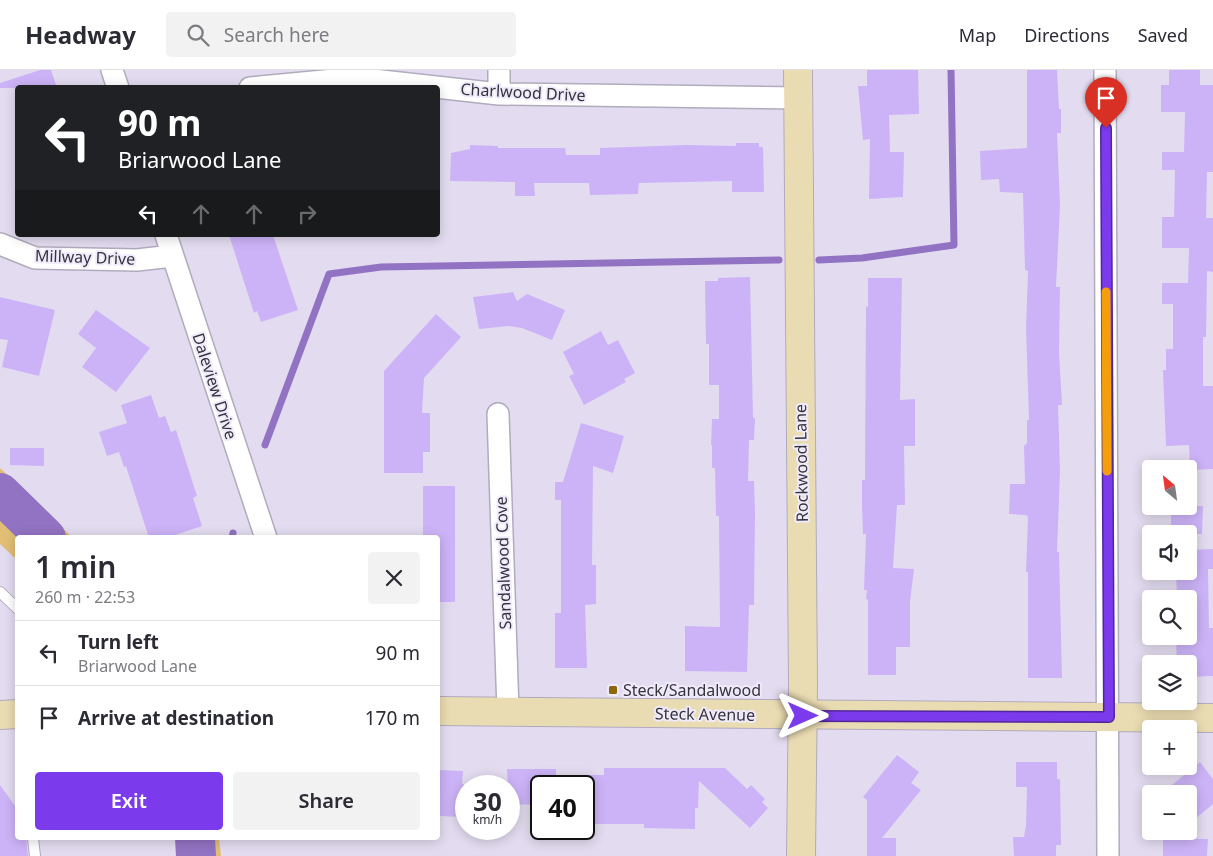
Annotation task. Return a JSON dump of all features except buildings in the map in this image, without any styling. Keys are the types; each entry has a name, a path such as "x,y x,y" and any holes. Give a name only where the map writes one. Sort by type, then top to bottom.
{"street":[{"path":"112,70 117,85"},
{"path":"499,70 499,94"},
{"name":"Rockwood Lane","path":"798,70 803,716 801,856"},
{"path":"1105,70 1109,717 1108,856"},
{"name":"Charlwood Drive","path":"282,85 356,78 419,85"},
{"name":"Charlwood Drive","path":"440,87 499,94 797,98"},
{"name":"Daleview Drive","path":"167,237 265,535"},
{"name":"Millway Drive","path":"0,244 35,258 137,260 172,256"},
{"name":"Sandalwood Cove","path":"498,414 508,711"},
{"name":"Steck Avenue","path":"440,711 803,716 1213,718"},
{"path":"0,715 15,715"}],"lane":[{"path":"0,592 15,606"},
{"path":"33,840 36,856"}],"shaded area":[{"path":"0,468 70,535 15,535 15,558 0,544"},
{"path":"176,840 219,840 221,856 177,856"}],"waterway":[{"path":"819,260 862,258 954,245 951,70"},
{"path":"265,445 329,274 381,267 779,260"},
{"path":"0,493 43,535"},
{"path":"195,840 196,856"}],"slow traffic":[{"path":"1106,292 1107,471"}],"place":[{"name":"Steck/Sandalwood","path":"613,690"}],"route":[{"path":"803,716 1109,717 1106,128"}]}
